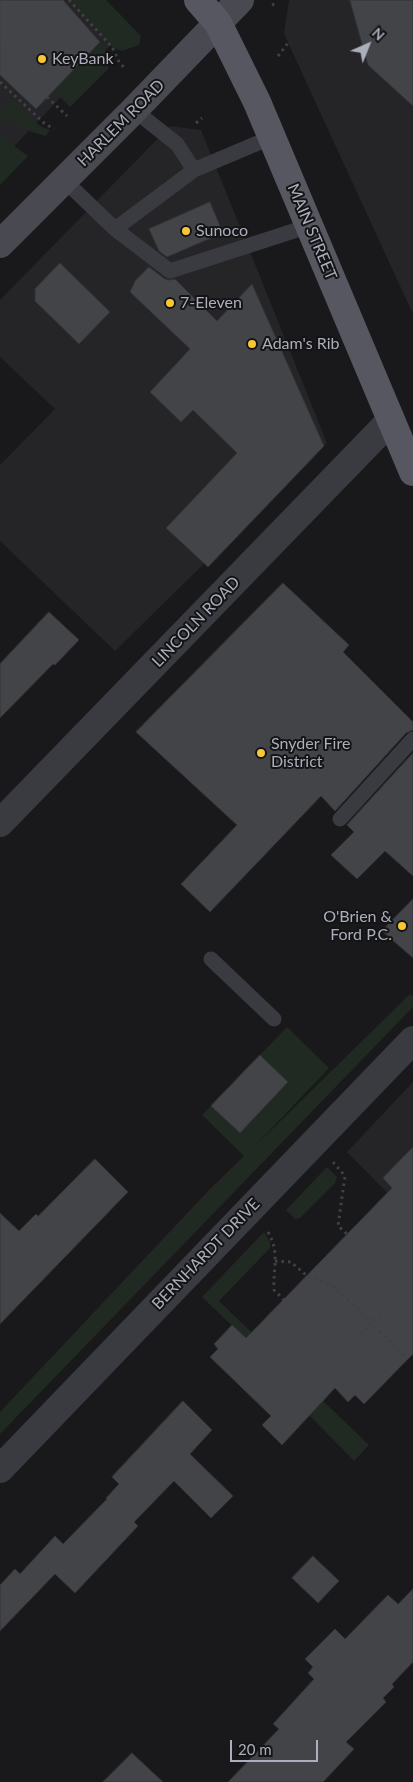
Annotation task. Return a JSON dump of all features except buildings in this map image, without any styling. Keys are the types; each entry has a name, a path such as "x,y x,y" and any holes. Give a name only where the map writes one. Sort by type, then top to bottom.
{"main road":[{"name":"MAIN STREET","path":"198,0 218,23 257,102 413,472"},
{"name":"HARLEM ROAD","path":"0,244 134,110 240,0"}],"street":[{"name":"LINCOLN ROAD","path":"0,823 391,420"},
{"name":"BERNHARDT DRIVE","path":"0,1469 413,1040"}],"lane":[{"path":"134,110 177,144 194,170"},
{"path":"115,228 194,170 272,137"},
{"path":"64,180 115,228 170,271 309,226"},
{"path":"340,819 413,739"},
{"path":"212,959 274,1019"}],"path":[{"path":"69,0 112,47 120,64 127,70"},
{"path":"272,4 276,6"},
{"path":"278,56 288,43"},
{"path":"0,82 44,123 54,129"},
{"path":"47,97 67,116"},
{"path":"196,123 202,118"},
{"path":"332,1162 345,1176 338,1226 347,1234"},
{"path":"267,1230 274,1242 276,1252 274,1290 284,1300"},
{"path":"275,1260 291,1262 307,1276 334,1287 408,1359"},
{"path":"360,1334 383,1311"}],"shaded area":[{"name":"KeyBank","path":"0,0 96,0 123,32 0,161"},
{"path":"72,0 106,0 141,36 139,45 122,51 112,47"},
{"path":"289,0 413,0 413,314 284,34"},
{"path":"100,42 108,56 108,69 70,107 54,91"},
{"path":"12,100 40,126 50,130 46,136 32,132 0,117 0,112"},
{"path":"170,126 201,130 327,443 115,651 0,541 0,465 55,409 0,357 0,300"},
{"path":"0,136 28,156 0,185"},
{"path":"410,994 413,997 413,1007 0,1434 0,1412 210,1189 244,1156 202,1115 211,1106 240,1133 288,1082 260,1055 287,1027 329,1068 255,1146"},
{"path":"413,1082 413,1219 347,1152"},
{"path":"327,1167 337,1177 335,1183 300,1218 295,1219 286,1210"},
{"path":"264,1232 270,1242 270,1248 219,1301 369,1445 354,1461 265,1370 271,1363 202,1297"}],"place":[{"name":"KeyBank","path":"42,59"},
{"name":"Sunoco","path":"186,231"},
{"name":"7-Eleven","path":"170,303"},
{"name":"Adam's Rib","path":"252,344"},
{"name":"Snyder Fire District","path":"261,753"},
{"name":"O'Brien & Ford P.C.","path":"402,926"}]}
